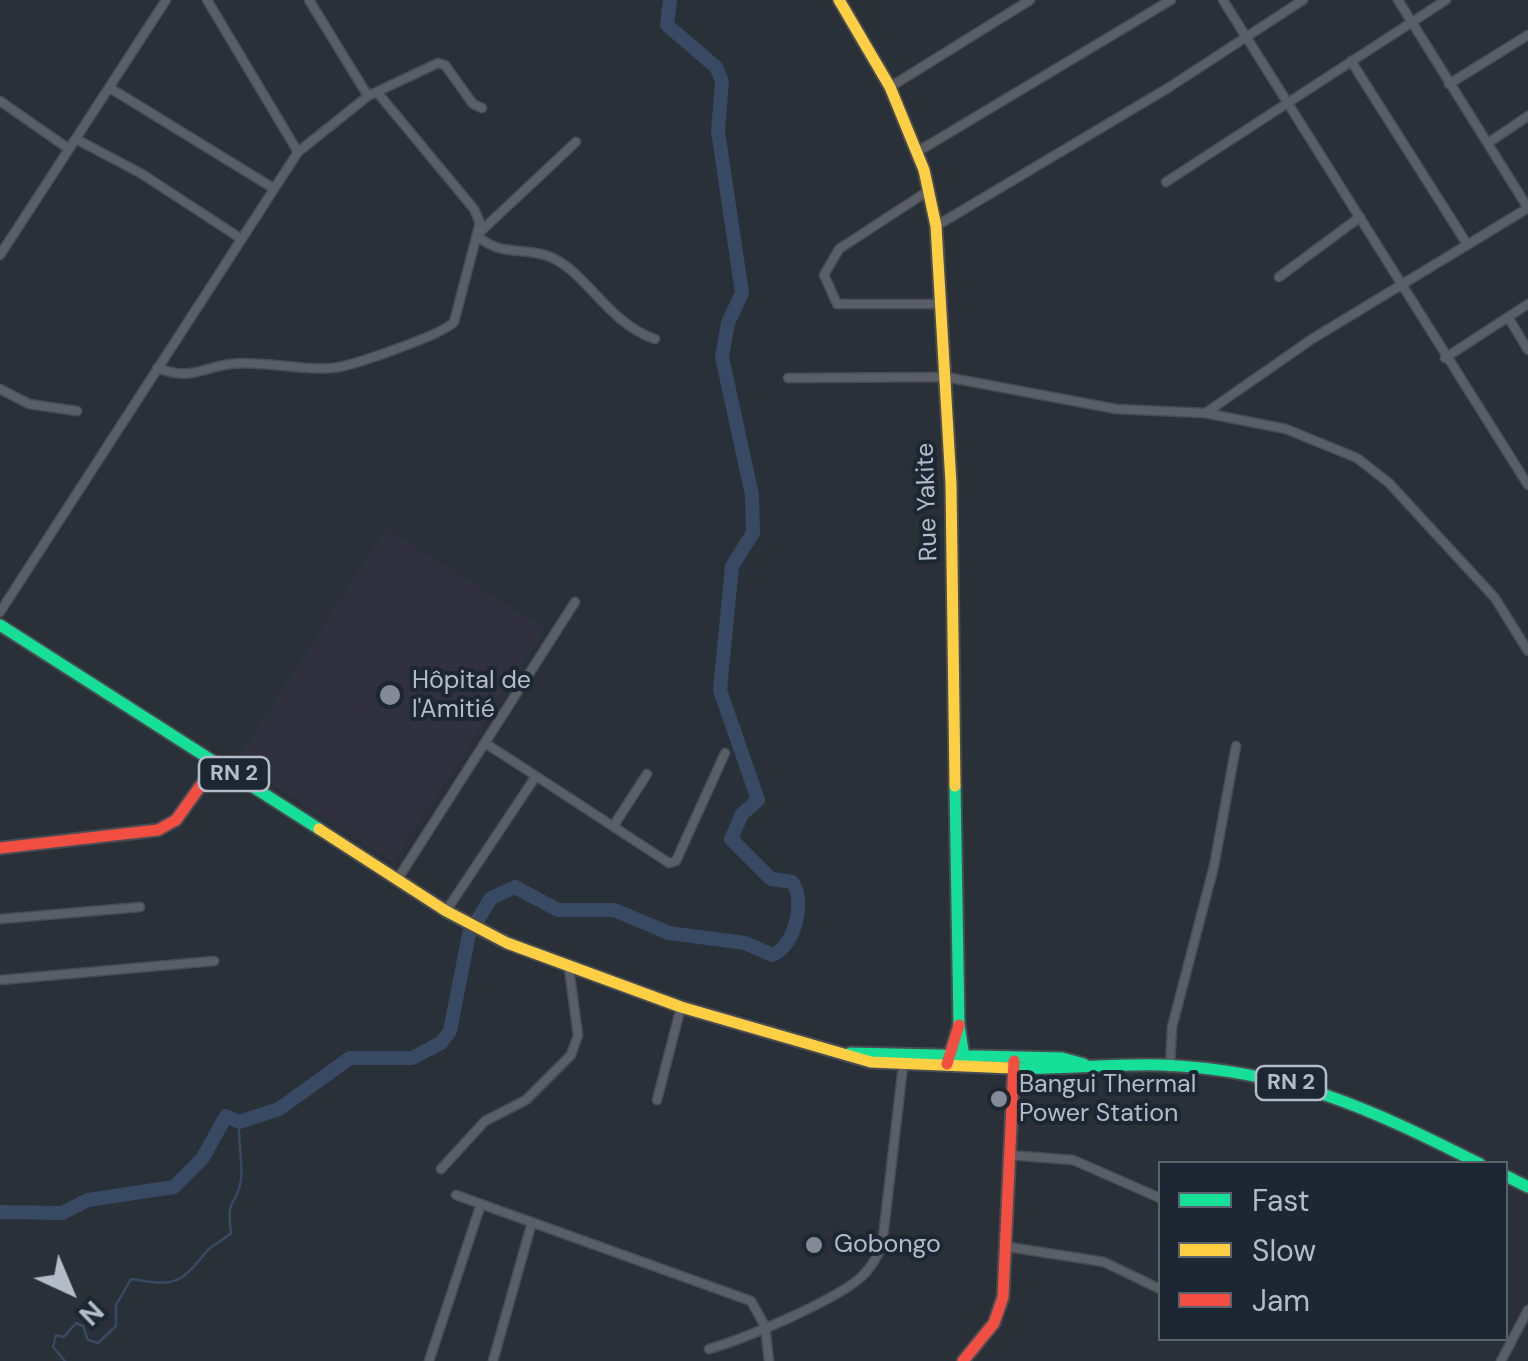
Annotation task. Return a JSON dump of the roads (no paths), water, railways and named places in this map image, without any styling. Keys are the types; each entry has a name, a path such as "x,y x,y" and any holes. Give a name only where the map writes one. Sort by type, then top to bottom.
{"main road":[{"name":"Rue Yakite","path":"840,0 890,87 917,152 936,226 946,377 959,1026 965,1062"},
{"name":"RN 2","path":"0,625 482,932 569,969 681,1007 844,1053 903,1066 948,1061"},
{"path":"0,848 117,838 167,827 217,764"},
{"name":"Rue Yakite","path":"948,1061 959,1026"},
{"name":"RN 2","path":"844,1053 965,1062 1014,1063 1062,1058 1086,1065 1246,1074 1340,1097 1474,1161"},
{"path":"963,1361 994,1323 1003,1297 1009,1246 1014,1063"}],"street":[{"path":"0,255 166,0"},
{"path":"207,0 298,152"},
{"path":"309,0 372,94 474,208 480,234 493,248 553,258 613,315 638,334 655,339"},
{"path":"890,87 1030,0"},
{"path":"917,152 1171,0"},
{"path":"1223,0 1528,485"},
{"path":"936,226 1154,97 1303,0"},
{"path":"1206,413 1400,285 1528,208 1398,0"},
{"path":"1166,182 1446,0"},
{"path":"1449,84 1528,35"},
{"path":"1351,61 1467,244"},
{"path":"0,612 298,152 372,94 438,63 445,65 472,104 482,108"},
{"path":"110,88 272,188"},
{"path":"0,101 69,149"},
{"path":"1488,144 1528,116"},
{"path":"76,139 142,174 240,238"},
{"path":"157,368 178,376 198,375 228,364 333,368 424,338 454,322 472,250 480,234 576,142"},
{"path":"928,191 838,249 824,276 837,304 942,304"},
{"path":"1279,277 1360,217"},
{"path":"0,231 10,238"},
{"path":"1445,358 1528,304"},
{"path":"1508,317 1528,350"},
{"path":"788,378 946,377 1116,409 1206,413 1286,429 1357,458 1405,499 1468,567 1528,651"},
{"path":"0,389 29,404 77,412"},
{"path":"398,880 574,602"},
{"path":"485,744 669,863 676,862 726,753"},
{"path":"1170,1068 1172,1027 1214,866 1236,746"},
{"path":"614,824 647,774"},
{"path":"446,911 536,776"},
{"path":"0,920 140,907"},
{"path":"0,980 214,961"},
{"path":"441,1168 485,1121 526,1100 571,1055 578,1035 569,969"},
{"path":"657,1100 681,1007"},
{"path":"709,1349 846,1288 874,1262 882,1246 903,1066"},
{"path":"1009,1154 1073,1160 1158,1197"},
{"path":"456,1195 751,1301 765,1326 769,1361"},
{"path":"429,1361 481,1204"},
{"path":"492,1361 532,1222"},
{"path":"1009,1246 1104,1262 1158,1288"},
{"path":"1501,1361 1528,1310"}],"waterway":[{"path":"0,1212 62,1213 88,1200 174,1187 202,1159 226,1116 239,1122 279,1109 350,1058 412,1058 441,1043 450,1031 469,934 491,898 515,887 558,910 614,910 669,933 745,943 772,955 787,943 798,911 792,882 771,879 731,839 742,814 758,800 720,690 732,566 753,533 752,495 722,357 728,323 742,293 718,131 722,81 716,67 667,25 670,0"},
{"path":"65,1361 53,1347 56,1335 64,1337 76,1323 83,1326 88,1340 98,1343 116,1326 116,1305 131,1279 174,1281 231,1233 231,1207 241,1180 239,1122"}],"place":[{"name":"Hôpital de l'Amitié","path":"390,695"},
{"name":"Bangui Thermal Power Station","path":"999,1099"},
{"name":"Gobongo","path":"814,1245"}]}
